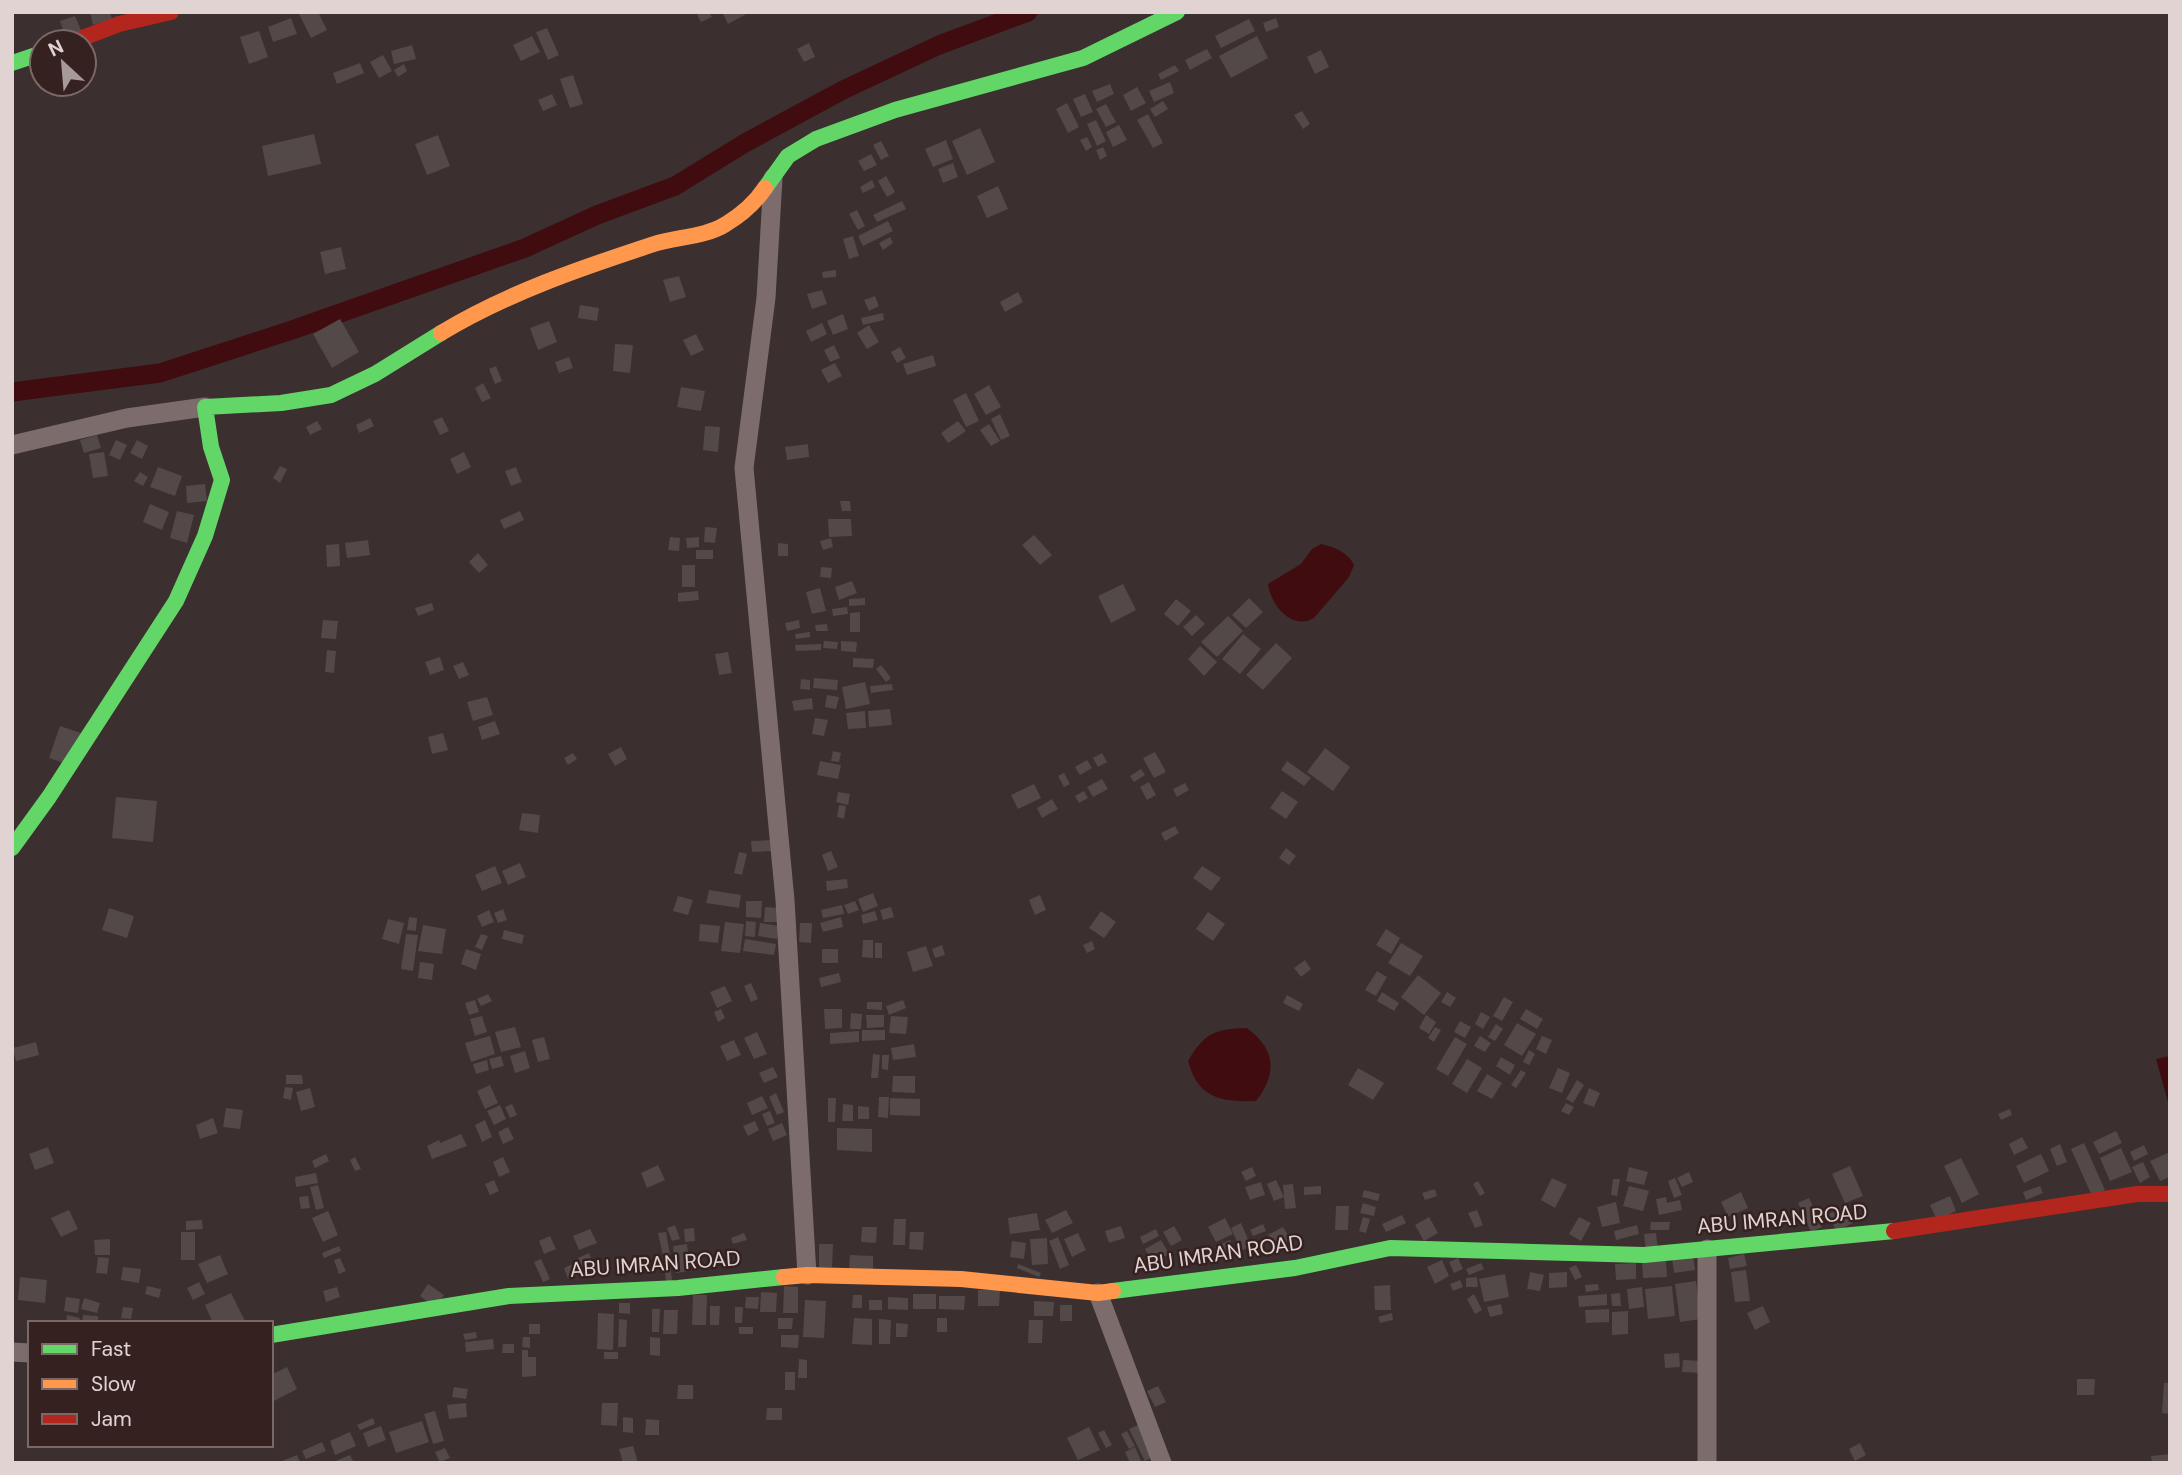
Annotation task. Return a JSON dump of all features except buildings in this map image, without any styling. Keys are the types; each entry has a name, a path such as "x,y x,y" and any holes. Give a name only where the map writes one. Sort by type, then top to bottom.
{"street":[{"path":"98,32 119,24 171,12"},
{"path":"12,445 127,418 205,407 281,403 331,395 375,374 463,320 527,289 657,243 724,226 757,201 788,156 816,139 847,126 1004,78 1083,58 1177,12"},
{"path":"773,178 766,298 744,468 785,900 807,1275"},
{"path":"12,848 49,797 176,601 205,536 222,480 212,447 205,407"},
{"name":"ABU IMRAN ROAD","path":"273,1335 509,1296 678,1288 807,1275 961,1279 1098,1293 1295,1268 1390,1248 1644,1255 1923,1228 2137,1194 2170,1194"},
{"path":"1707,1249 1707,1463"},
{"path":"1098,1293 1162,1463"}],"shaded area":[{"path":"1321,544 1344,553 1354,565 1349,577 1314,618 1298,621 1284,614 1278,607 1268,584 1301,564 1312,549"},
{"path":"1247,1028 1268,1053 1268,1081 1256,1101 1221,1099 1204,1090 1192,1073 1188,1061 1200,1044 1212,1034"},
{"path":"2170,1056 2170,1101 2168,1102 2156,1059"}],"waterway":[{"path":"12,392 160,373 525,248 597,215 675,186 745,143 843,90 939,45 1028,12"}],"traffic: fast":[{"path":"765,188 788,156 816,139 895,110 1083,58 1177,12"},
{"path":"12,63 28,58"},
{"path":"12,848 49,797 176,601 205,536 222,480 211,447 205,407 281,403 331,395 375,374 441,333"},
{"path":"1113,1291 1295,1268 1390,1248 1644,1255 1894,1231"},
{"path":"273,1335 509,1296 678,1288 784,1277"}],"traffic: slow":[{"path":"441,333 492,306 572,272 654,244 718,228 747,208 765,188"},
{"path":"784,1277 807,1275 961,1279 1098,1293 1113,1291"}],"traffic: jam":[{"path":"98,32 119,24 171,12"},
{"path":"1894,1231 2137,1194 2170,1194"}]}
